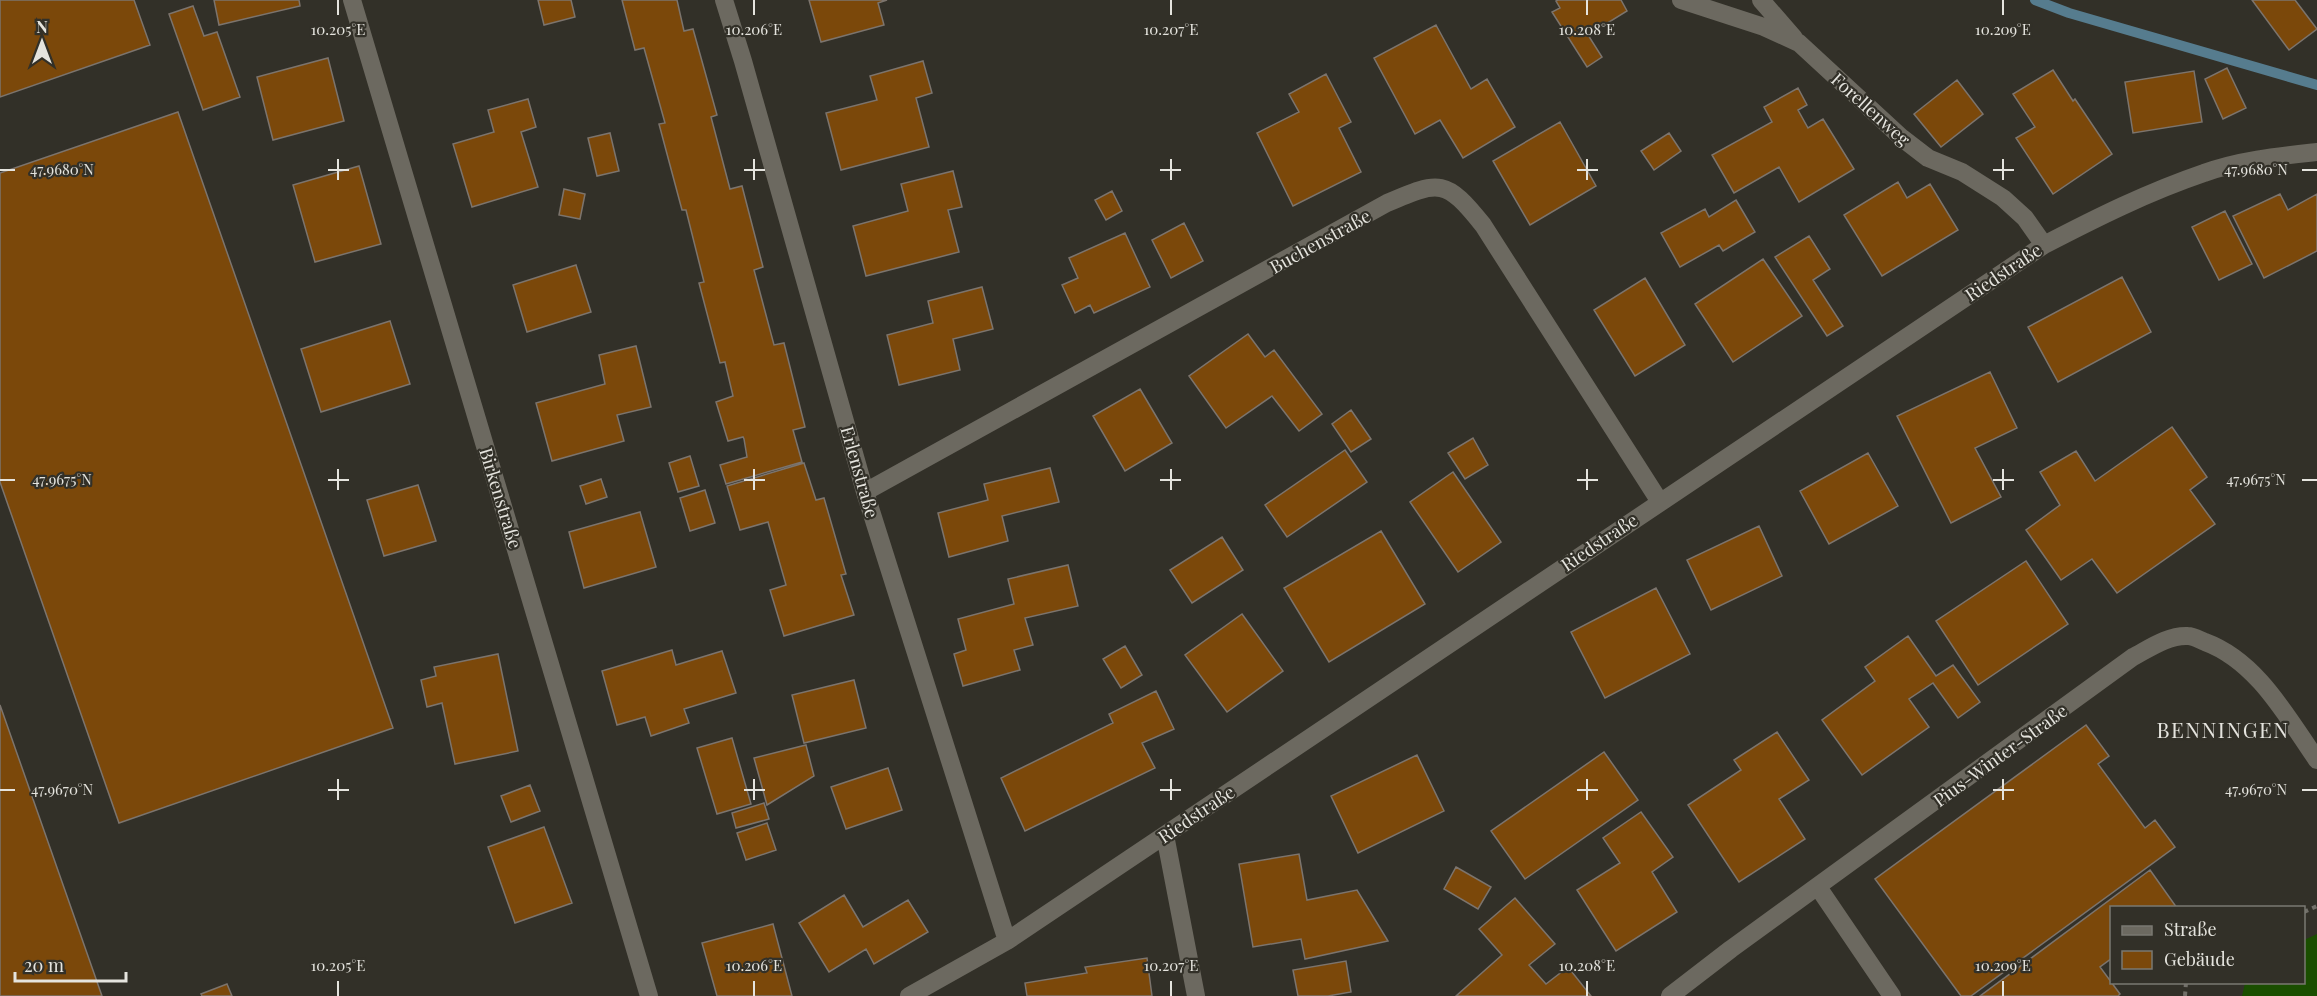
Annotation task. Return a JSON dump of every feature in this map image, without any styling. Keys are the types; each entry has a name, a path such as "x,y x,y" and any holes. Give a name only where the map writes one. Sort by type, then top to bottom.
{"street":[{"name":"Birkenstraße","path":"352,0 650,996"},
{"name":"Erlenstraße","path":"724,0 865,492 1007,940"},
{"name":"Forellenweg","path":"1681,0 1764,27 1799,44 1902,138 1928,158 1962,172 2003,198 2025,218 2044,245"},
{"path":"1761,0 1799,44"},
{"name":"Riedstraße","path":"909,996 1007,940 2044,245 2129,202 2206,172 2277,156 2317,152"},
{"name":"Buchenstraße","path":"865,492 1387,203 1418,190 1437,187 1453,192 1483,225 1660,502"},
{"name":"Pius-Winter-Straße","path":"1670,996 1731,949 2133,657 2163,640 2189,636 2216,645 2243,663 2264,686 2317,760"},
{"path":"1165,835 1196,996"},
{"path":"1818,887 1892,996"}],"green space":[{"path":"2317,934 2317,996 2242,996 2245,984 2305,984 2305,940"}],"building":[{"path":"0,0 134,0 150,45 0,97"},
{"path":"214,0 299,0 300,6 219,25"},
{"path":"538,0 571,0 575,17 544,25"},
{"path":"622,0 677,0 684,31 693,29 717,115 711,117 730,189 742,186 763,267 754,270 774,345 784,343 805,427 793,430 802,462 726,484 720,465 747,457 744,439 743,437 728,441 716,402 733,396 725,362 720,363 699,283 704,282 686,210 682,210 659,124 665,123 644,48 635,50"},
{"path":"809,0 887,0 878,3 884,25 821,42"},
{"path":"1621,0 1627,11 1588,35 1602,57 1587,67 1552,12 1560,8 1556,1"},
{"path":"2252,0 2295,0 2317,29 2289,50"},
{"path":"193,6 204,36 217,32 240,97 203,110 169,14"},
{"path":"1436,25 1471,89 1487,79 1515,127 1463,158 1440,120 1415,134 1374,58"},
{"path":"328,58 344,121 273,140 257,77"},
{"path":"923,61 932,93 916,98 929,147 841,170 826,113 877,100 870,76"},
{"path":"2227,68 2246,108 2223,119 2205,79"},
{"path":"2053,70 2112,154 2053,194 2016,138 2035,127 2013,94"},
{"path":"2194,71 2202,122 2133,133 2125,82"},
{"path":"1326,74 1351,122 1339,128 1361,172 1293,206 1257,133 1299,112 1289,94"},
{"path":"1957,80 1983,114 1941,147 1914,114"},
{"path":"1798,88 1807,105 1798,110 1808,128 1823,119 1854,169 1799,202 1779,167 1734,193 1712,155 1772,122 1764,107"},
{"path":"528,99 536,127 521,132 538,187 472,207 453,144 494,132 488,110"},
{"path":"178,112 393,728 119,823 0,482 0,173"},
{"path":"1560,122 1596,186 1530,225 1493,161"},
{"path":"610,133 619,171 597,176 588,138"},
{"path":"1669,133 1681,151 1654,170 1641,151"},
{"path":"359,166 381,244 315,262 293,185"},
{"path":"953,171 962,207 948,210 959,252 866,276 853,226 908,211 901,184"},
{"path":"1898,182 1907,198 1930,184 1958,230 1882,276 1844,215"},
{"path":"564,189 585,194 580,219 559,215"},
{"path":"1112,191 1122,211 1106,220 1095,200"},
{"path":"2280,194 2288,210 2317,194 2317,251 2264,278 2233,216"},
{"path":"1736,200 1755,232 1723,251 1719,245 1680,267 1661,233 1705,209 1709,217"},
{"path":"2225,211 2252,264 2219,280 2192,227"},
{"path":"1184,223 1203,261 1171,278 1152,240"},
{"path":"1125,233 1150,287 1094,313 1090,305 1075,313 1062,285 1078,278 1069,258"},
{"path":"1809,236 1830,269 1813,280 1843,326 1827,336 1775,257"},
{"path":"1763,259 1802,316 1733,362 1695,304"},
{"path":"576,265 591,312 527,332 513,285"},
{"path":"2122,277 2151,332 2058,382 2028,327"},
{"path":"1645,278 1685,345 1635,376 1594,310"},
{"path":"982,287 993,329 953,339 960,370 899,385 887,335 933,323 928,301"},
{"path":"390,321 410,384 321,412 301,349"},
{"path":"1248,334 1265,357 1274,350 1322,414 1299,431 1272,396 1226,428 1189,376"},
{"path":"636,346 651,407 617,415 624,441 552,461 536,403 605,384 599,355"},
{"path":"1990,372 2017,428 1975,448 2001,497 1951,523 1897,416"},
{"path":"1140,389 1172,443 1125,471 1093,416"},
{"path":"1351,410 1371,439 1351,452 1332,424"},
{"path":"2172,427 2207,477 2190,490 2215,524 2117,593 2092,559 2061,580 2026,530 2060,505 2040,472 2076,451 2095,481"},
{"path":"1473,438 1488,465 1465,479 1448,453"},
{"path":"1345,450 1367,482 1287,537 1265,505"},
{"path":"1868,453 1898,506 1829,544 1800,491"},
{"path":"690,456 699,486 678,492 669,463"},
{"path":"804,463 816,500 824,498 846,574 841,575 854,615 784,636 770,590 786,585 768,522 740,530 727,486"},
{"path":"1050,468 1059,502 1002,516 1008,541 949,557 938,513 988,500 984,484"},
{"path":"1453,472 1501,542 1458,572 1410,502"},
{"path":"601,479 607,497 586,504 580,486"},
{"path":"418,485 436,541 384,556 367,500"},
{"path":"705,490 715,523 690,531 680,498"},
{"path":"640,512 656,567 584,588 569,532"},
{"path":"1759,526 1782,576 1711,610 1687,560"},
{"path":"1381,531 1425,604 1329,662 1284,588"},
{"path":"1222,537 1243,570 1192,603 1170,570"},
{"path":"2026,561 2068,624 1978,685 1936,621"},
{"path":"1068,565 1078,606 1025,618 1033,645 1014,650 1020,670 963,686 954,654 966,650 958,619 1014,604 1008,579"},
{"path":"1656,588 1690,654 1605,698 1571,632"},
{"path":"1242,614 1283,671 1227,712 1185,655"},
{"path":"1908,636 1936,676 1953,665 1980,702 1958,718 1933,683 1909,699 1929,727 1862,775 1822,720 1875,681 1865,667"},
{"path":"1125,646 1142,675 1121,688 1103,659"},
{"path":"672,650 676,665 722,651 736,693 684,709 689,723 651,736 645,717 617,725 602,671"},
{"path":"498,654 518,751 455,764 442,703 427,707 421,680 436,676 434,667"},
{"path":"854,680 866,728 804,743 792,695"},
{"path":"1156,691 1174,729 1142,743 1155,768 1025,831 1001,778 1113,723 1109,714"},
{"path":"0,705 102,996 0,996"},
{"path":"2086,725 2109,756 2098,764 2145,828 2155,820 2175,847 1971,996 1961,996 1875,879"},
{"path":"1777,732 1809,780 1779,799 1805,839 1739,882 1688,805 1741,770 1734,760"},
{"path":"732,738 751,804 717,814 697,748"},
{"path":"806,745 814,776 767,805 754,758"},
{"path":"1604,752 1638,800 1525,879 1491,831"},
{"path":"1417,755 1444,811 1358,853 1331,796"},
{"path":"888,768 902,810 846,829 831,787"},
{"path":"530,785 540,811 511,822 501,796"},
{"path":"764,803 769,819 736,828 732,813"},
{"path":"1641,812 1673,857 1652,872 1677,912 1616,951 1577,890 1620,863 1603,838"},
{"path":"767,823 776,850 746,860 737,833"},
{"path":"544,827 572,903 515,923 488,847"},
{"path":"1299,854 1307,900 1357,890 1388,941 1305,959 1301,939 1253,947 1239,864"},
{"path":"1456,867 1491,887 1478,909 1444,889"},
{"path":"2150,870 2176,906 2110,906 2110,960 2100,967 2110,984 2113,984 2120,994 2118,996 1980,996"},
{"path":"844,895 863,927 908,900 928,932 874,964 866,949 829,972 799,923"},
{"path":"1515,898 1555,944 1529,965 1546,984 1568,967 1591,996 1456,996 1502,955 1479,929"},
{"path":"773,924 792,996 717,996 702,943"},
{"path":"1147,958 1152,996 1027,996 1025,983 1087,973 1085,967"},
{"path":"1346,961 1351,992 1328,996 1298,996 1293,970"},
{"path":"227,984 232,996 202,996 201,994"}],"waterway":[{"path":"2035,0 2069,13 2317,85"}],"district":[{"name":"BENNINGEN","path":"2223,729"}]}
